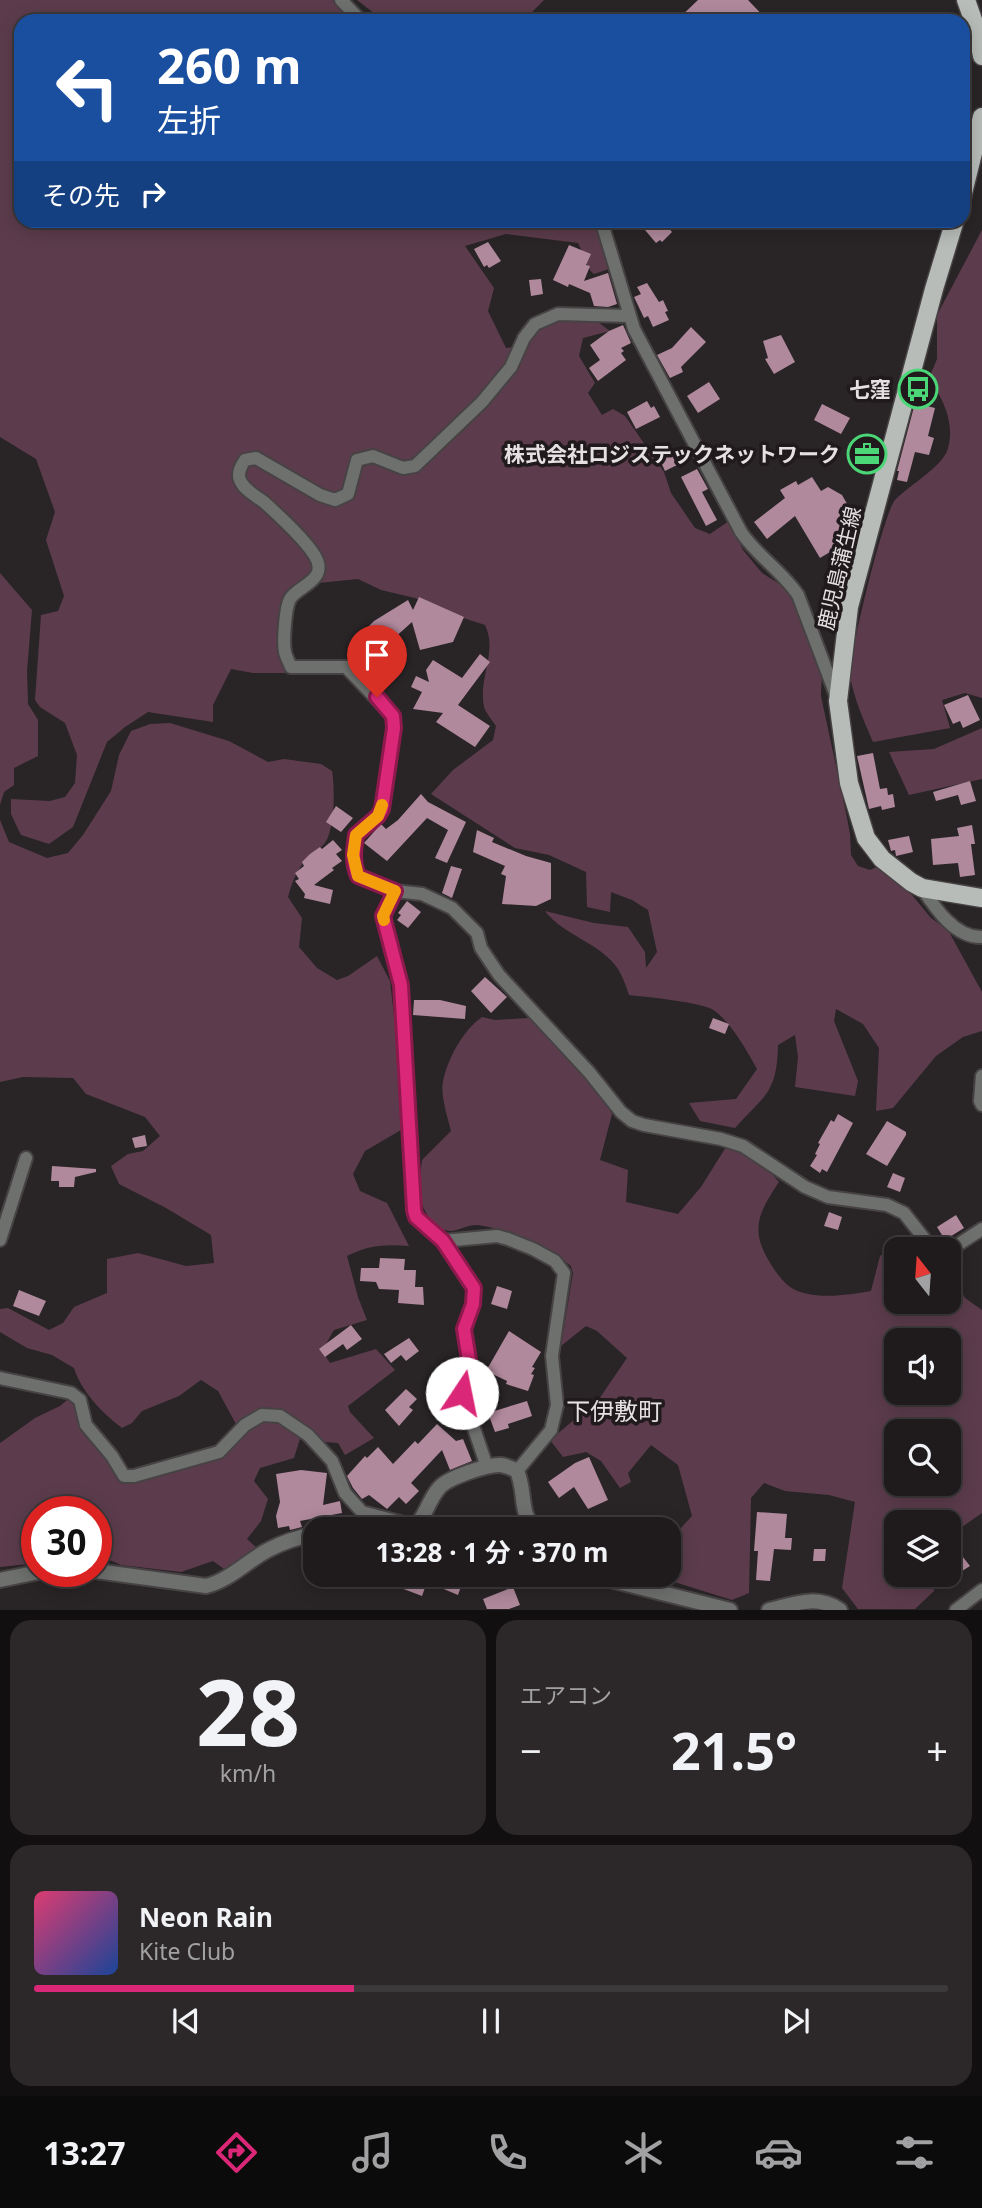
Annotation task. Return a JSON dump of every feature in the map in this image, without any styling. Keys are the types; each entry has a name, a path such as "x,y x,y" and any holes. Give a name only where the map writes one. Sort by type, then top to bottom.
{"main road":[{"path":"966,0 982,56"},
{"path":"970,165 982,117"},
{"name":"鹿児島蒲生線","path":"953,228 849,607 838,701 849,783 866,838 896,873 922,888 982,898"}],"street":[{"path":"341,0 354,14"},
{"path":"603,228 628,316 741,532 752,547 789,581 798,595 838,701"},
{"path":"628,316 558,314 535,324 524,338 510,366 482,402 415,466 403,468 373,456 357,460 348,494 335,500 320,495 256,458 245,460 240,469 240,480 248,491 278,516 313,553 317,561 316,573 311,583 290,599 284,634 285,652 291,667 346,667 393,716 394,728 382,809 378,816 356,835 353,855 358,876 395,891 422,894 452,908 477,933 481,948 499,975 632,1121 743,1146 805,1187 828,1197 887,1205 904,1213 923,1237"},
{"path":"922,888 949,922 967,934 982,937"},
{"path":"395,891 383,916 401,985 414,1210 416,1217 443,1241 474,1288 473,1304 464,1329 469,1360 462,1393 487,1467"},
{"path":"982,1076 982,1105"},
{"path":"0,1240 26,1158"},
{"path":"961,1243 982,1229"},
{"path":"443,1241 497,1236 555,1261 564,1273 552,1356 557,1405 551,1430 517,1471"},
{"path":"0,1378 71,1393 80,1400 86,1425 113,1456 124,1476 134,1476 219,1452 245,1425 262,1415 280,1416 308,1435 332,1461 345,1493 362,1512 378,1517"},
{"path":"423,1517 442,1484 451,1479 500,1465 517,1471"},
{"path":"517,1471 523,1509 527,1517"},
{"path":"112,1573 206,1586 223,1580 268,1550 303,1537"},
{"path":"0,1580 21,1576"},
{"path":"639,1587 730,1609"},
{"path":"956,1609 982,1590"},
{"path":"769,1609 815,1600 829,1602 840,1609"}],"shaded area":[{"path":"0,0 335,0 348,14 14,14 14,228 598,228 612,268 594,274 578,243 506,234 465,246 494,288 488,311 506,348 523,346 535,327 559,317 595,320 610,331 583,338 579,356 595,383 588,393 602,415 613,409 625,416 664,472 671,493 695,528 710,534 729,521 743,550 762,573 786,588 822,668 821,696 850,834 851,855 858,866 870,870 879,866 907,889 931,918 948,930 982,992 982,1031 963,1037 936,1056 893,1108 876,1111 879,1048 863,1024 836,1009 834,1021 858,1081 855,1096 795,1087 798,1057 795,1035 778,1045 772,1084 762,1100 735,1128 700,1121 689,1103 736,1099 757,1069 733,1030 721,1016 709,1008 674,1000 629,995 620,972 611,960 562,927 545,911 594,923 628,927 645,952 646,968 657,952 648,910 611,892 610,912 587,907 586,872 549,855 515,848 431,794 453,770 493,740 496,726 484,707 483,696 489,655 485,625 415,598 381,590 358,579 298,585 289,619 285,673 253,673 231,669 213,705 213,722 148,712 107,742 73,827 49,844 21,835 11,814 11,799 50,801 65,797 75,783 77,755 65,723 40,707 35,700 41,615 58,611 64,596 46,540 55,512 36,459 0,437"},
{"path":"357,0 544,0 530,14 375,14"},
{"path":"982,230 982,698 965,693 942,700 950,728 873,742 850,676 855,643 875,556 890,510 901,494 940,462 948,448 949,420 939,394 929,378 937,359 937,315"},
{"path":"0,573 32,610 27,671 28,704 38,720 38,756 14,768 14,785 4,792 0,805"},
{"path":"170,723 229,741 268,762 284,759 321,764 332,771 333,808 328,837 301,866 288,897 302,918 299,947 317,968 337,980 348,976 377,956 390,981 401,1076 401,1130 365,1151 353,1174 360,1191 387,1203 409,1246 377,1246 347,1256 367,1320 334,1330 322,1351 330,1363 376,1349 395,1370 348,1406 350,1412 374,1438 345,1455 338,1443 325,1442 303,1429 294,1458 260,1468 254,1481 268,1499 261,1521 247,1539 258,1549 224,1569 213,1561 181,1572 121,1565 112,1561 112,1496 21,1496 21,1565 0,1567 0,1443 35,1418 60,1406 72,1396 123,1483 158,1470 222,1453 237,1426 218,1391 201,1380 179,1396 142,1411 132,1423 122,1428 93,1401 74,1368 52,1355 27,1348 0,1332 0,1309 8,1308 49,1330 63,1323 74,1307 107,1293 107,1259 138,1253 186,1266 214,1263 211,1235 119,1184 111,1166 128,1154 143,1151 160,1136 145,1117 86,1094 73,1078 23,1077 0,1082 0,820 9,842 47,858 68,853 111,791 119,755 131,731 150,724"},
{"path":"982,728 982,779 909,795 889,752 934,749"},
{"path":"482,1017 495,1020 529,1018 598,1088 612,1114 600,1160 628,1170 626,1202 678,1214 701,1187 726,1147 742,1150 756,1159 779,1182 762,1211 759,1239 778,1275 790,1287 819,1295 871,1291 880,1256 884,1253 884,1314 961,1314 961,1291 965,1298 982,1310 982,1513 961,1528 961,1510 884,1510 884,1587 933,1587 934,1591 915,1609 858,1609 842,1588 855,1502 829,1495 785,1491 764,1483 751,1498 749,1593 732,1600 681,1584 681,1528 692,1516 678,1465 651,1445 628,1473 631,1482 620,1488 601,1461 586,1452 563,1457 550,1440 599,1399 627,1358 597,1331 586,1326 561,1346 573,1273 571,1266 539,1245 504,1231 475,1225 445,1230 429,1218 422,1205 419,1188 422,1160 451,1131 442,1087 452,1055 468,1030"}],"building":[{"path":"698,0 748,0 761,14 683,14"},
{"path":"669,228 672,232 662,242 660,240 656,243 645,230"},
{"path":"488,242 501,261 489,268 487,265 484,267 474,249"},
{"path":"569,245 591,254 584,281 608,273 617,304 608,307 594,306 590,293 553,280"},
{"path":"541,279 543,294 531,296 529,280"},
{"path":"647,283 659,302 663,300 668,311 665,312 669,320 653,327 648,316 644,318 634,297 641,294 637,287"},
{"path":"623,325 631,343 621,348 626,360 598,381 589,368 600,360 590,345 609,331"},
{"path":"691,327 706,342 681,367 683,372 670,378 657,355 672,348"},
{"path":"781,335 795,362 774,374 765,359 768,358 763,341"},
{"path":"709,382 720,399 698,413 687,396"},
{"path":"647,401 651,408 654,406 660,417 636,429 627,412"},
{"path":"915,403 935,408 928,436 934,438 929,455 915,452 907,482 897,480 897,471"},
{"path":"822,404 850,418 841,434 814,420"},
{"name":"株式会社ロジステックネットワーク","path":"861,438 879,442 873,470 855,465"},
{"path":"670,452 677,465 665,471 659,458"},
{"path":"697,469 708,489 702,492 717,520 706,526 681,477"},
{"path":"812,477 821,491 828,487 842,495 854,516 850,540 820,558 795,516 767,539 754,522 785,498 780,490 796,481 798,485"},
{"path":"419,597 464,617 453,642 420,650 412,622 382,649 363,632 374,621 408,600 413,610"},
{"path":"480,654 490,662 458,705 490,726 475,747 436,722 443,713 413,709 422,692 411,687 416,676 429,682 426,670 433,660 462,678"},
{"path":"968,695 980,720 963,728 960,721 953,724 944,705"},
{"path":"873,753 880,789 887,788 888,795 893,794 895,807 869,809 857,756"},
{"path":"970,781 976,801 961,805 958,795 936,801 933,792"},
{"path":"421,794 428,802 466,822 447,863 435,858 448,830 427,818 387,861 364,843 381,824 386,829 398,820"},
{"path":"336,806 353,818 341,832 326,822"},
{"path":"972,825 975,844 971,844 975,875 960,877 958,863 933,865 931,839 959,836 957,828"},
{"path":"477,830 494,838 492,842 551,863 551,899 536,906 502,904 506,876 501,874 505,866 473,852"},
{"path":"909,836 913,852 896,856 895,850 891,851 888,840"},
{"path":"333,840 342,850 336,854 342,861 314,885 333,890 330,904 304,898 305,894 295,881 299,879 295,873 304,866 302,862 310,854"},
{"path":"451,866 462,869 452,898 442,893"},
{"path":"407,901 421,912 408,928 397,920 401,915 398,913"},
{"path":"485,977 507,997 491,1013 471,991"},
{"path":"414,1000 440,1000 466,1006 465,1019 413,1015"},
{"path":"713,1018 729,1024 725,1034 709,1028"},
{"path":"838,1114 853,1123 827,1172 822,1169 820,1173 810,1166 817,1155 818,1143 831,1120 834,1122"},
{"path":"887,1121 906,1132 906,1135 887,1166 866,1154"},
{"path":"145,1135 147,1146 135,1148 132,1138"},
{"path":"52,1166 96,1169 96,1172 75,1177 74,1187 59,1187 59,1181 51,1181"},
{"path":"893,1173 905,1178 900,1192 887,1187"},
{"path":"829,1212 842,1217 838,1230 824,1226"},
{"path":"956,1215 964,1228 950,1237 943,1237 937,1227"},
{"path":"380,1258 405,1259 404,1270 416,1270 415,1287 423,1287 424,1305 398,1303 399,1290 379,1289 376,1282 360,1281 361,1268 379,1268"},
{"path":"497,1286 512,1291 507,1309 491,1304"},
{"path":"19,1290 46,1301 39,1316 13,1306"},
{"path":"351,1325 362,1339 347,1350 343,1344 325,1357 319,1349"},
{"path":"509,1331 541,1352 532,1367 535,1368 531,1374 534,1375 528,1391 506,1384 507,1381 486,1371"},
{"path":"409,1338 419,1351 406,1361 401,1355 391,1363 384,1354"},
{"path":"406,1389 417,1399 409,1407 413,1410 399,1426 385,1410"},
{"path":"527,1401 532,1416 508,1424 509,1428 495,1432 488,1413"},
{"path":"437,1424 456,1441 463,1439 472,1461 450,1470 442,1450 411,1483 419,1491 406,1504 399,1497 387,1509 369,1495 362,1499 347,1476 365,1456 367,1458 378,1447 393,1464 415,1441 418,1444"},
{"path":"589,1457 608,1500 588,1509 574,1487 559,1498 548,1482 575,1463"},
{"path":"301,1470 327,1473 323,1505 340,1501 342,1513 303,1517 300,1521 302,1527 290,1530 289,1526 278,1528 276,1516 280,1502 276,1474"},
{"path":"757,1512 787,1514 785,1538 792,1538 791,1550 774,1549 770,1581 756,1580 758,1551 754,1551"},
{"path":"814,1549 826,1549 825,1561 813,1561"},
{"path":"961,1555 970,1566 961,1572"},
{"path":"401,1587 425,1587 422,1596"},
{"path":"439,1587 461,1587 458,1595"},
{"path":"513,1587 520,1605 509,1609 487,1609 483,1599"}],"slow traffic":[{"path":"382,805 378,816 356,835 353,855 358,876 395,891 383,916 384,920"}],"place":[{"name":"七窪","path":"918,389"},
{"name":"株式会社ロジステックネットワーク","path":"867,454"}],"district":[{"name":"下伊敷町","path":"614,1410"}],"route":[{"path":"377,697 393,716 394,728 384,797 378,816 356,835 353,855 358,876 395,891 383,916 401,985 414,1210 416,1217 443,1241 474,1288 473,1304 464,1329 469,1360 462,1393"}]}
